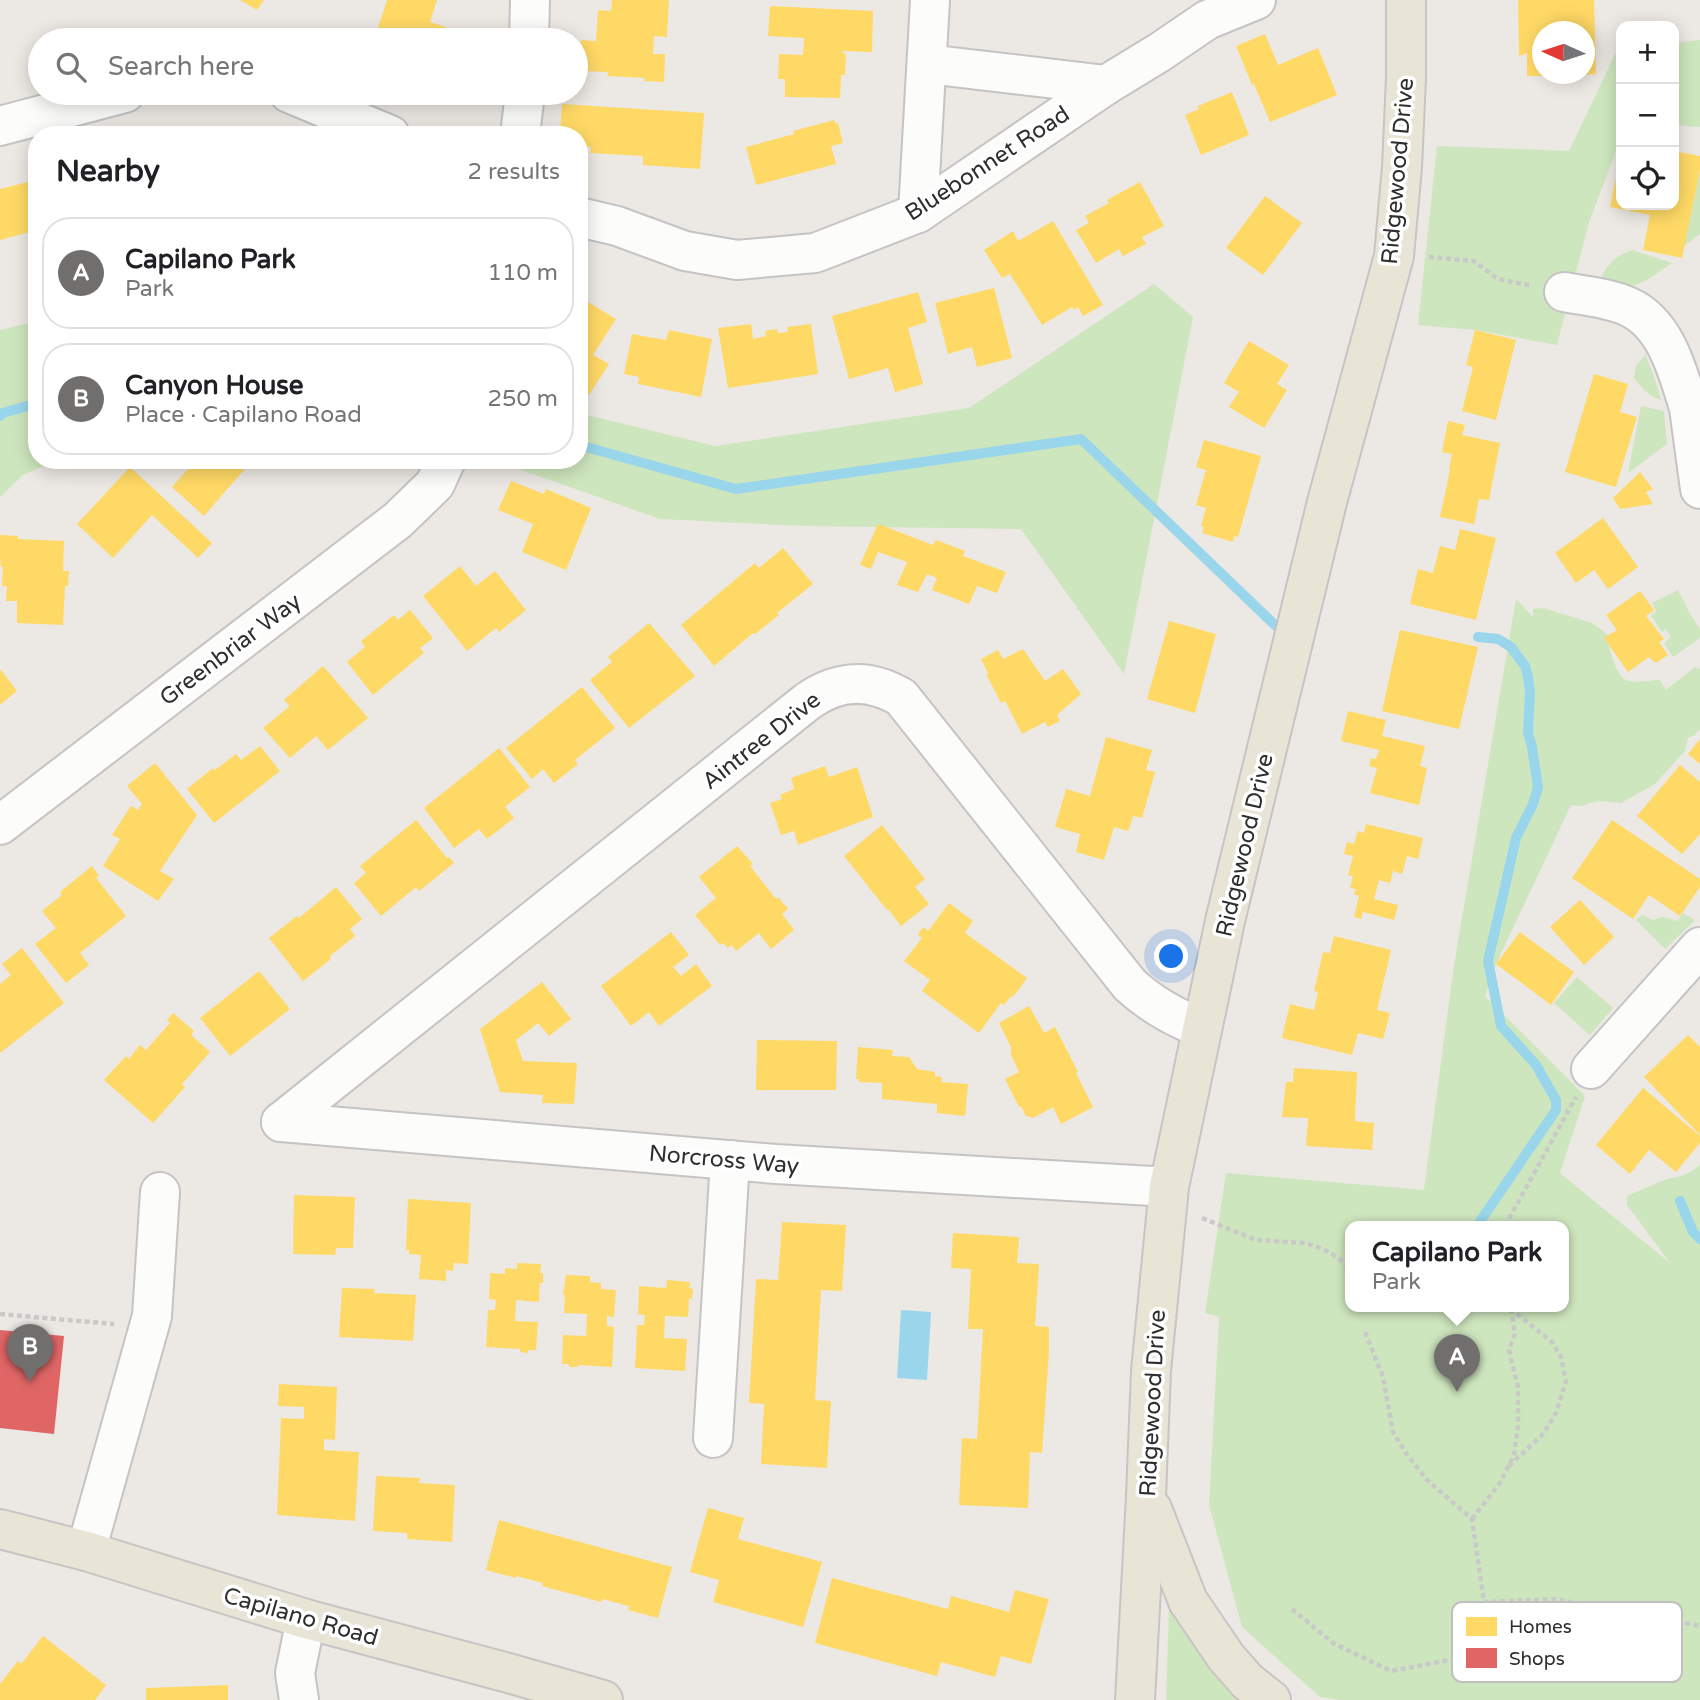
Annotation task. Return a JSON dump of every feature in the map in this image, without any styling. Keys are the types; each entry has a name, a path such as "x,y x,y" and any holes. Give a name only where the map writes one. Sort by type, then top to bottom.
{"main road":[{"name":"Ridgewood Drive","path":"1135,1700 1151,1371 1169,1187 1228,908 1327,502 1394,256 1402,167 1406,0"},
{"path":"1146,1496 1188,1601 1226,1657 1247,1681 1271,1700"},
{"name":"Capilano Road","path":"0,1529 86,1551 306,1619 603,1700"}],"street":[{"path":"529,28 530,0"},
{"path":"918,213 930,0"},
{"name":"Bluebonnet Road","path":"588,219 617,226 685,251 737,260 815,253 918,213 1207,20 1256,0"},
{"name":"Bluebonnet Road","path":"927,64 1106,85"},
{"path":"0,126 80,105"},
{"path":"318,105 368,126"},
{"path":"521,126 524,105"},
{"path":"1564,292 1626,306 1639,313 1656,329 1668,350 1686,396 1700,489"},
{"name":"Greenbriar Way","path":"0,825 398,520 435,484 442,469"},
{"name":"Aintree Drive","path":"281,1122 808,701 820,692 836,686 861,684 881,688 901,697 1130,985 1146,1000 1180,1020 1202,1028"},
{"path":"1591,1069 1700,947"},
{"name":"Norcross Way","path":"281,1122 730,1160 1169,1187"},
{"path":"713,1437 730,1160"},
{"path":"86,1551 152,1315 160,1192"},
{"path":"299,1700 295,1674 306,1619"}],"path":[{"path":"1394,256 1474,261 1498,279 1564,292"},
{"path":"1508,1221 1591,1069"},
{"path":"1202,1218 1256,1240 1304,1243 1328,1252 1345,1264"},
{"path":"1472,1518 1500,1483 1514,1454 1518,1425 1518,1387 1509,1350 1515,1334 1511,1312"},
{"path":"1506,1469 1544,1433 1556,1413 1566,1381 1561,1357 1552,1342 1515,1312"},
{"path":"0,1314 149,1327"},
{"path":"1365,1332 1383,1377 1393,1432 1427,1480 1472,1518 1484,1602 1555,1599 1571,1602"},
{"path":"1292,1609 1333,1643 1391,1671 1452,1660"},
{"path":"1697,1626 1700,1621"}],"green space":[{"path":"1700,40 1700,127 1679,125 1679,42"},
{"path":"1616,52 1616,151 1589,222 1557,345 1475,330 1418,325 1437,146 1569,151"},
{"path":"1700,170 1700,234 1684,246"},
{"path":"1632,250 1672,263 1647,280 1611,294 1597,286 1610,264"},
{"path":"1154,284 1193,317 1124,674 1021,529 805,526 660,519 519,469 588,469 588,415 715,446 969,408"},
{"path":"28,323 28,469 37,469 23,475 0,497 0,330"},
{"path":"1646,354 1661,400 1646,391 1634,378 1636,366"},
{"path":"1641,406 1664,411 1667,444 1628,473"},
{"path":"1678,590 1700,629 1700,638 1673,657 1664,643 1671,637 1665,629 1662,632 1651,616 1656,611 1652,603"},
{"path":"1516,599 1533,617 1533,609 1543,608 1592,623 1607,634 1615,666 1626,680 1660,680 1666,690 1695,667 1700,669 1700,729 1688,738 1685,751 1655,784 1621,803 1601,801 1582,806 1571,805 1496,964 1485,996 1585,1096 1560,1173 1670,1263 1627,1205 1627,1196 1688,1173 1700,1164 1700,1700 1340,1700 1320,1697 1242,1627 1209,1505 1219,1317 1205,1313 1226,1173 1424,1190 1454,965"},
{"path":"1683,913 1695,920 1665,949 1636,920 1642,915 1653,920 1662,917 1678,921"},
{"path":"1577,977 1613,1008 1590,1035 1554,1003"},
{"path":"1170,1578 1257,1700 1166,1700"}],"water":[{"path":"901,1310 931,1312 927,1380 897,1378"}],"building: Homes":[{"path":"240,0 264,0 257,10"},
{"path":"387,0 437,0 430,22 446,27 446,28 378,28"},
{"path":"612,0 669,0 667,37 654,36 653,54 665,54 664,82 588,71 588,40 596,41 598,10 611,11"},
{"path":"1518,0 1594,0 1595,21 1532,21 1532,76 1527,76 1527,53 1519,56"},
{"path":"770,6 873,11 872,52 843,51 846,54 845,75 841,75 840,98 785,97 785,79 778,79 779,54 803,55 804,38 768,36"},
{"path":"1265,34 1278,65 1318,48 1337,95 1270,122 1236,46"},
{"path":"1232,92 1249,135 1201,155 1185,115 1199,109 1198,106"},
{"path":"562,105 704,113 700,169 643,165 643,156 590,153 588,126 561,126"},
{"path":"834,120 838,123 843,143 831,146 836,164 756,185 746,147"},
{"path":"1679,152 1700,156 1700,170 1682,258 1643,250 1650,215 1625,210 1679,210"},
{"path":"1616,178 1616,208 1610,207"},
{"path":"28,182 28,232 0,240 0,189"},
{"path":"1140,182 1164,226 1142,237 1146,244 1123,256 1119,249 1096,263 1076,230 1089,223 1085,216"},
{"path":"1265,196 1302,223 1263,275 1226,248"},
{"path":"1053,221 1103,305 1083,316 1078,307 1074,310 1072,307 1042,325 1010,274 1002,278 984,250 1013,231 1018,241"},
{"path":"994,288 1012,358 977,367 972,347 948,354 935,303"},
{"path":"918,292 927,322 908,328 923,384 895,392 888,368 849,379 832,316"},
{"path":"588,302 616,319 593,355 609,364 589,395"},
{"path":"751,324 753,339 766,336 765,331 777,329 778,333 788,332 787,327 811,324 818,374 728,388 718,328"},
{"path":"669,330 712,339 701,397 638,384 639,377 624,374 632,334 666,340"},
{"path":"1475,330 1516,340 1496,420 1462,411 1473,367 1466,365"},
{"path":"1249,341 1289,365 1277,384 1287,390 1264,428 1229,407 1239,392 1224,383"},
{"path":"1594,374 1628,384 1620,412 1637,417 1616,487 1565,472"},
{"path":"1448,421 1465,425 1462,435 1500,443 1489,500 1479,499 1474,524 1440,517 1452,454 1442,452"},
{"path":"1204,440 1261,456 1238,537 1234,536 1233,542 1202,533 1206,508 1196,505 1206,470 1196,467"},
{"path":"128,469 132,469 212,543 198,558 152,515 113,558 77,524"},
{"path":"188,469 245,469 204,516 172,487"},
{"path":"1640,472 1653,489 1646,492 1653,504 1620,509 1613,498"},
{"path":"511,481 544,494 546,489 591,508 566,570 522,552 533,524 498,510"},
{"path":"1603,518 1638,567 1608,589 1594,570 1576,583 1555,553"},
{"path":"878,524 933,545 936,540 965,551 963,556 1006,572 997,593 977,586 969,604 932,590 937,578 927,574 918,592 897,585 907,562 878,552 871,569 860,565"},
{"path":"1460,529 1496,538 1476,620 1410,604 1418,569 1433,573 1440,546 1455,550"},
{"path":"0,535 18,536 18,539 64,541 63,571 69,571 68,586 65,586 63,625 17,623 17,601 6,601 7,586 2,586"},
{"path":"783,548 813,584 777,613 779,615 714,666 681,625 755,563 759,568"},
{"path":"460,566 476,586 495,571 526,610 499,632 496,628 467,651 423,596"},
{"path":"1640,591 1654,610 1646,616 1664,639 1659,642 1668,655 1656,663 1649,657 1628,672 1604,638 1617,630 1606,615"},
{"path":"410,610 433,638 420,648 424,653 373,695 347,662 365,647 361,641 394,615 398,620"},
{"path":"1169,621 1216,634 1195,713 1147,699"},
{"path":"649,623 695,676 629,728 590,680 612,662 608,657"},
{"path":"1400,630 1478,647 1459,729 1382,711"},
{"path":"1023,649 1045,681 1063,669 1081,694 1057,715 1060,721 1048,727 1045,722 1022,734 1005,701 1001,703 981,659 998,650 1003,659"},
{"path":"323,666 368,718 328,750 316,736 290,758 263,728 290,706 284,700"},
{"path":"0,669 17,691 0,705"},
{"path":"582,687 615,728 575,760 578,764 554,783 543,769 532,779 506,748"},
{"path":"1348,711 1386,720 1382,736 1425,746 1420,766 1427,768 1419,805 1370,793 1377,768 1369,766 1371,758 1376,759 1379,750 1341,741"},
{"path":"1106,737 1152,750 1146,770 1155,772 1142,818 1133,816 1128,831 1114,827 1104,860 1076,852 1080,834 1055,827 1066,789 1090,796"},
{"path":"1700,739 1700,764 1688,754"},
{"path":"260,746 280,771 214,823 187,789 236,754 241,760"},
{"path":"499,748 530,787 505,807 514,818 487,839 479,829 454,848 424,808"},
{"path":"155,763 197,815 160,871 174,879 158,901 103,866 120,839 112,835 131,806 138,810 142,804 127,786"},
{"path":"1680,765 1700,782 1700,834 1682,854 1637,816"},
{"path":"825,766 829,777 857,767 873,817 798,845 794,831 781,835 770,803 782,799 780,795 794,789 791,778"},
{"path":"416,820 454,863 419,891 416,887 381,916 354,883 366,873 360,866"},
{"path":"1612,820 1700,879 1700,887 1680,916 1649,895 1633,919 1572,878"},
{"path":"1366,824 1423,838 1418,859 1407,856 1402,874 1393,871 1390,883 1379,880 1374,899 1398,905 1394,920 1363,912 1361,919 1354,917 1359,896 1354,894 1356,889 1350,888 1353,876 1348,875 1353,856 1344,854 1347,842 1354,844 1358,831 1364,833"},
{"path":"882,825 925,879 915,887 929,904 901,926 844,856"},
{"path":"737,846 753,864 750,866 776,899 778,897 788,909 782,914 794,930 771,949 759,933 736,951 732,945 728,948 723,943 720,945 695,915 716,898 699,877"},
{"path":"92,866 99,876 96,878 126,916 80,953 89,965 66,983 35,944 56,928 42,911"},
{"path":"336,887 362,919 350,929 355,936 303,981 269,938 297,916 299,918"},
{"path":"1580,900 1614,937 1584,965 1550,927"},
{"path":"949,903 973,921 965,933 1027,978 1013,997 1004,1005 1001,1003 979,1033 922,991 930,980 904,961 922,938 918,935 923,927 928,931"},
{"path":"671,932 689,955 673,967 681,976 696,964 712,986 659,1026 649,1012 631,1026 601,986"},
{"path":"1520,932 1574,972 1551,1005 1496,964"},
{"path":"1334,936 1391,950 1377,1010 1390,1013 1383,1039 1358,1033 1352,1055 1282,1038 1290,1004 1314,1010 1318,992 1314,991 1323,952 1330,953"},
{"path":"22,948 64,1003 0,1053 0,984 11,975 2,964"},
{"path":"259,971 290,1009 230,1056 200,1018"},
{"path":"542,982 571,1019 549,1036 538,1023 516,1040 523,1061 577,1063 574,1104 542,1103 543,1095 500,1092 480,1029"},
{"path":"1029,1006 1044,1033 1055,1027 1093,1107 1061,1124 1053,1107 1033,1118 1026,1116 1005,1079 1019,1072 999,1023"},
{"path":"173,1013 194,1031 191,1035 210,1052 182,1084 185,1087 153,1123 104,1080 126,1056 129,1059 140,1045 146,1050 170,1023 167,1020"},
{"path":"1688,1035 1700,1047 1700,1135 1644,1077"},
{"path":"757,1040 837,1041 836,1090 756,1090"},
{"path":"858,1047 893,1050 892,1056 909,1057 917,1069 935,1072 935,1076 942,1077 941,1082 968,1084 965,1116 937,1113 937,1104 882,1099 882,1083 859,1082 859,1079 856,1079"},
{"path":"1294,1068 1357,1072 1355,1121 1374,1123 1372,1150 1306,1146 1308,1118 1282,1117 1286,1082 1293,1082"},
{"path":"1643,1088 1700,1136 1700,1143 1676,1172 1649,1150 1630,1174 1596,1145"},
{"path":"294,1195 355,1197 353,1248 336,1248 335,1255 293,1254"},
{"path":"408,1199 471,1203 468,1264 454,1263 453,1271 446,1270 446,1281 419,1279 421,1255 409,1254 409,1250 406,1250"},
{"path":"782,1222 846,1225 842,1291 821,1290 815,1400 831,1401 827,1468 761,1464 764,1404 749,1403 756,1279 778,1280"},
{"path":"953,1233 1019,1237 1017,1263 1039,1264 1035,1326 1049,1327 1049,1352 1042,1453 1030,1452 1028,1508 959,1505 962,1438 977,1439 983,1329 968,1329 971,1269 951,1268"},
{"path":"517,1263 541,1264 540,1273 543,1273 539,1302 516,1300 515,1321 538,1322 536,1350 528,1350 528,1353 520,1352 520,1349 486,1347 488,1310 495,1310 496,1300 489,1299 490,1273 505,1274 505,1268 517,1269"},
{"path":"566,1275 590,1276 590,1282 601,1283 601,1289 616,1290 614,1317 607,1316 607,1326 614,1327 612,1367 569,1367 569,1364 562,1364 563,1335 586,1336 587,1314 564,1313"},
{"path":"667,1280 690,1282 689,1288 693,1289 692,1299 689,1298 688,1317 665,1316 664,1338 687,1339 685,1371 635,1368 637,1325 644,1325 645,1315 638,1314 639,1286 666,1288"},
{"path":"342,1288 375,1289 374,1293 416,1295 413,1341 339,1337"},
{"path":"279,1384 337,1387 335,1440 324,1439 324,1450 359,1452 355,1521 277,1515 281,1418 304,1419 304,1407 278,1406"},
{"path":"376,1476 420,1478 419,1483 455,1485 452,1542 407,1539 407,1533 373,1531"},
{"path":"708,1508 744,1518 738,1539 822,1562 803,1627 713,1602 719,1580 690,1572"},
{"path":"499,1520 672,1567 658,1618 628,1610 629,1606 602,1599 601,1602 542,1586 543,1583 486,1570"},
{"path":"832,1578 948,1609 951,1596 1009,1612 1015,1590 1049,1599 1031,1664 1001,1656 995,1677 941,1662 937,1676 815,1643"},
{"path":"43,1636 106,1685 95,1700 0,1700 0,1684 18,1661 21,1664"},
{"path":"228,1685 228,1700 146,1700 146,1688"}],"building: Shops":[{"path":"0,1330 64,1336 54,1434 0,1428"}],"waterway":[{"path":"0,416 28,406"},
{"path":"588,448 736,489 1081,439 1278,628 1285,627"},
{"path":"1478,637 1498,639 1511,647 1525,666 1530,692 1528,733 1538,787 1533,804 1516,838 1488,961 1501,1026 1536,1065 1556,1100 1556,1110 1480,1221"},
{"path":"1680,1201 1693,1232 1700,1239"}],"place":[{"name":"Canyon House","path":"30,1382"},
{"name":"Capilano Park","path":"1457,1392"}]}
